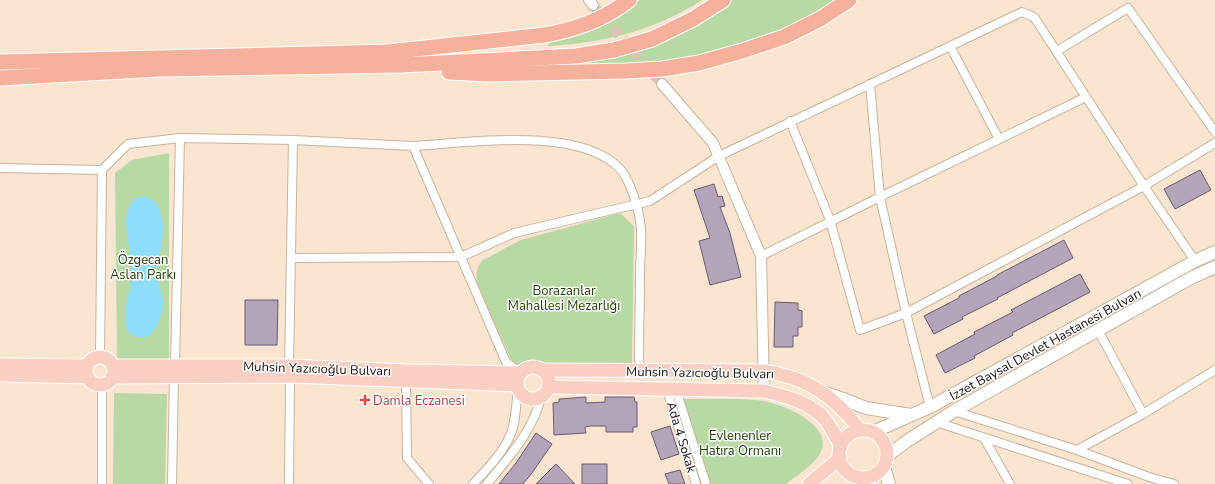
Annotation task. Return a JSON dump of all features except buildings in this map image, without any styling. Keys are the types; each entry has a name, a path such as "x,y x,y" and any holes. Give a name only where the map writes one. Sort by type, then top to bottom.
{"highway":[{"path":"0,62 388,52 564,32 597,19 629,0"},
{"path":"388,52 421,55 535,51 592,46 638,36 673,21 710,0"},
{"path":"0,78 159,69 401,65 576,56 614,50 652,39 675,29 706,12 723,0"},
{"path":"401,65 434,71 492,74 662,69 699,63 784,37 820,19 849,0"}],"main road":[{"name":"İzzet Baysal Devlet Hastanesi Bulvarı","path":"873,432 930,407 1195,261 1215,252"},
{"name":"İzzet Baysal Devlet Hastanesi Bulvarı","path":"885,461 936,422 954,411 1191,278 1215,267"},
{"path":"100,357 109,360 109,376 93,383 87,371 92,360 100,357"},
{"path":"0,365 87,371"},
{"path":"529,367 539,367 543,370 549,377 550,387 546,393 540,398 532,399 527,398 520,393 518,382 529,367"},
{"name":"Muhsin Yazıcıoğlu Bulvarı","path":"543,370 763,371 801,380 821,392 843,410 860,430"},
{"path":"0,376 87,371"},
{"name":"Muhsin Yazıcıoğlu Bulvarı","path":"109,376 175,371 407,371 518,382"},
{"path":"290,371 406,381 518,382"},
{"name":"Muhsin Yazıcıoğlu Bulvarı","path":"550,387 764,391 784,396 812,408 826,420 840,452"},
{"path":"821,392 866,408 912,416"},
{"path":"809,484 840,452 847,436 860,430 873,432 885,443 887,450 885,461 889,484"},
{"path":"840,452 842,465 846,471 852,476 864,480"},
{"path":"846,484 864,480 875,475 885,461"}],"street":[{"path":"1057,51 1128,8 1215,132"},
{"path":"292,258 461,257 514,234 650,201 719,156 1022,12 1034,17 1144,186 1195,261"},
{"path":"950,46 999,139"},
{"path":"662,84 713,143 761,256 764,391"},
{"path":"870,84 880,197 906,312 930,407"},
{"path":"761,256 830,220 1086,97"},
{"path":"790,121 830,220 860,330 906,312 1144,186 1215,143"},
{"path":"172,484 180,138"},
{"path":"100,357 102,170 128,144 180,138 293,140 413,146 514,140 548,141 573,145 599,155 621,171 636,204 641,230 639,360"},
{"path":"289,484 293,140"},
{"path":"413,146 506,362 518,382 513,428 510,437 495,460 473,484"},
{"path":"0,168 102,170"},
{"path":"1098,330 1143,414"},
{"path":"1077,450 1143,414 1215,370"},
{"path":"102,484 109,376"},
{"path":"406,381 407,458 429,484"},
{"name":"Ada 4 Sokak","path":"671,390 696,484"},
{"name":"Ada 4 Sokak","path":"671,390 706,484"},
{"path":"487,484 527,432 537,412 540,398"},
{"path":"954,411 1077,450 1174,484"},
{"path":"936,422 1128,484"},
{"path":"984,438 1010,484"}],"green space":[{"path":"640,0 702,0 666,19 648,27 628,33 589,42 548,46 550,43 574,36 609,21"},
{"path":"733,0 836,0 808,17 780,30 727,49 671,60 629,64 514,67 514,65 576,63 699,23"},
{"name":"Özgecan Aslan Parkı","path":"169,153 169,359 117,359 115,173 132,160"},
{"name":"Borazanlar Mahallesi Mezarlığı","path":"620,213 634,226 632,365 513,364 477,284 477,271 479,265 483,260 521,240"},
{"path":"114,393 167,394 165,484 113,484"},
{"name":"Evlenenler Hatıra Ormanı","path":"683,399 756,400 773,403 792,410 815,426 822,436 822,449 811,465 786,484 709,484"}],"water":[{"path":"138,197 149,198 155,203 160,211 163,223 162,243 156,271 163,300 163,308 154,331 148,336 143,337 135,336 128,332 125,316 132,272 126,216 129,206"}],"tunnel":[{"path":"593,5 662,84"}],"place":[{"name":"Damla Eczanesi","path":"365,400"}]}
